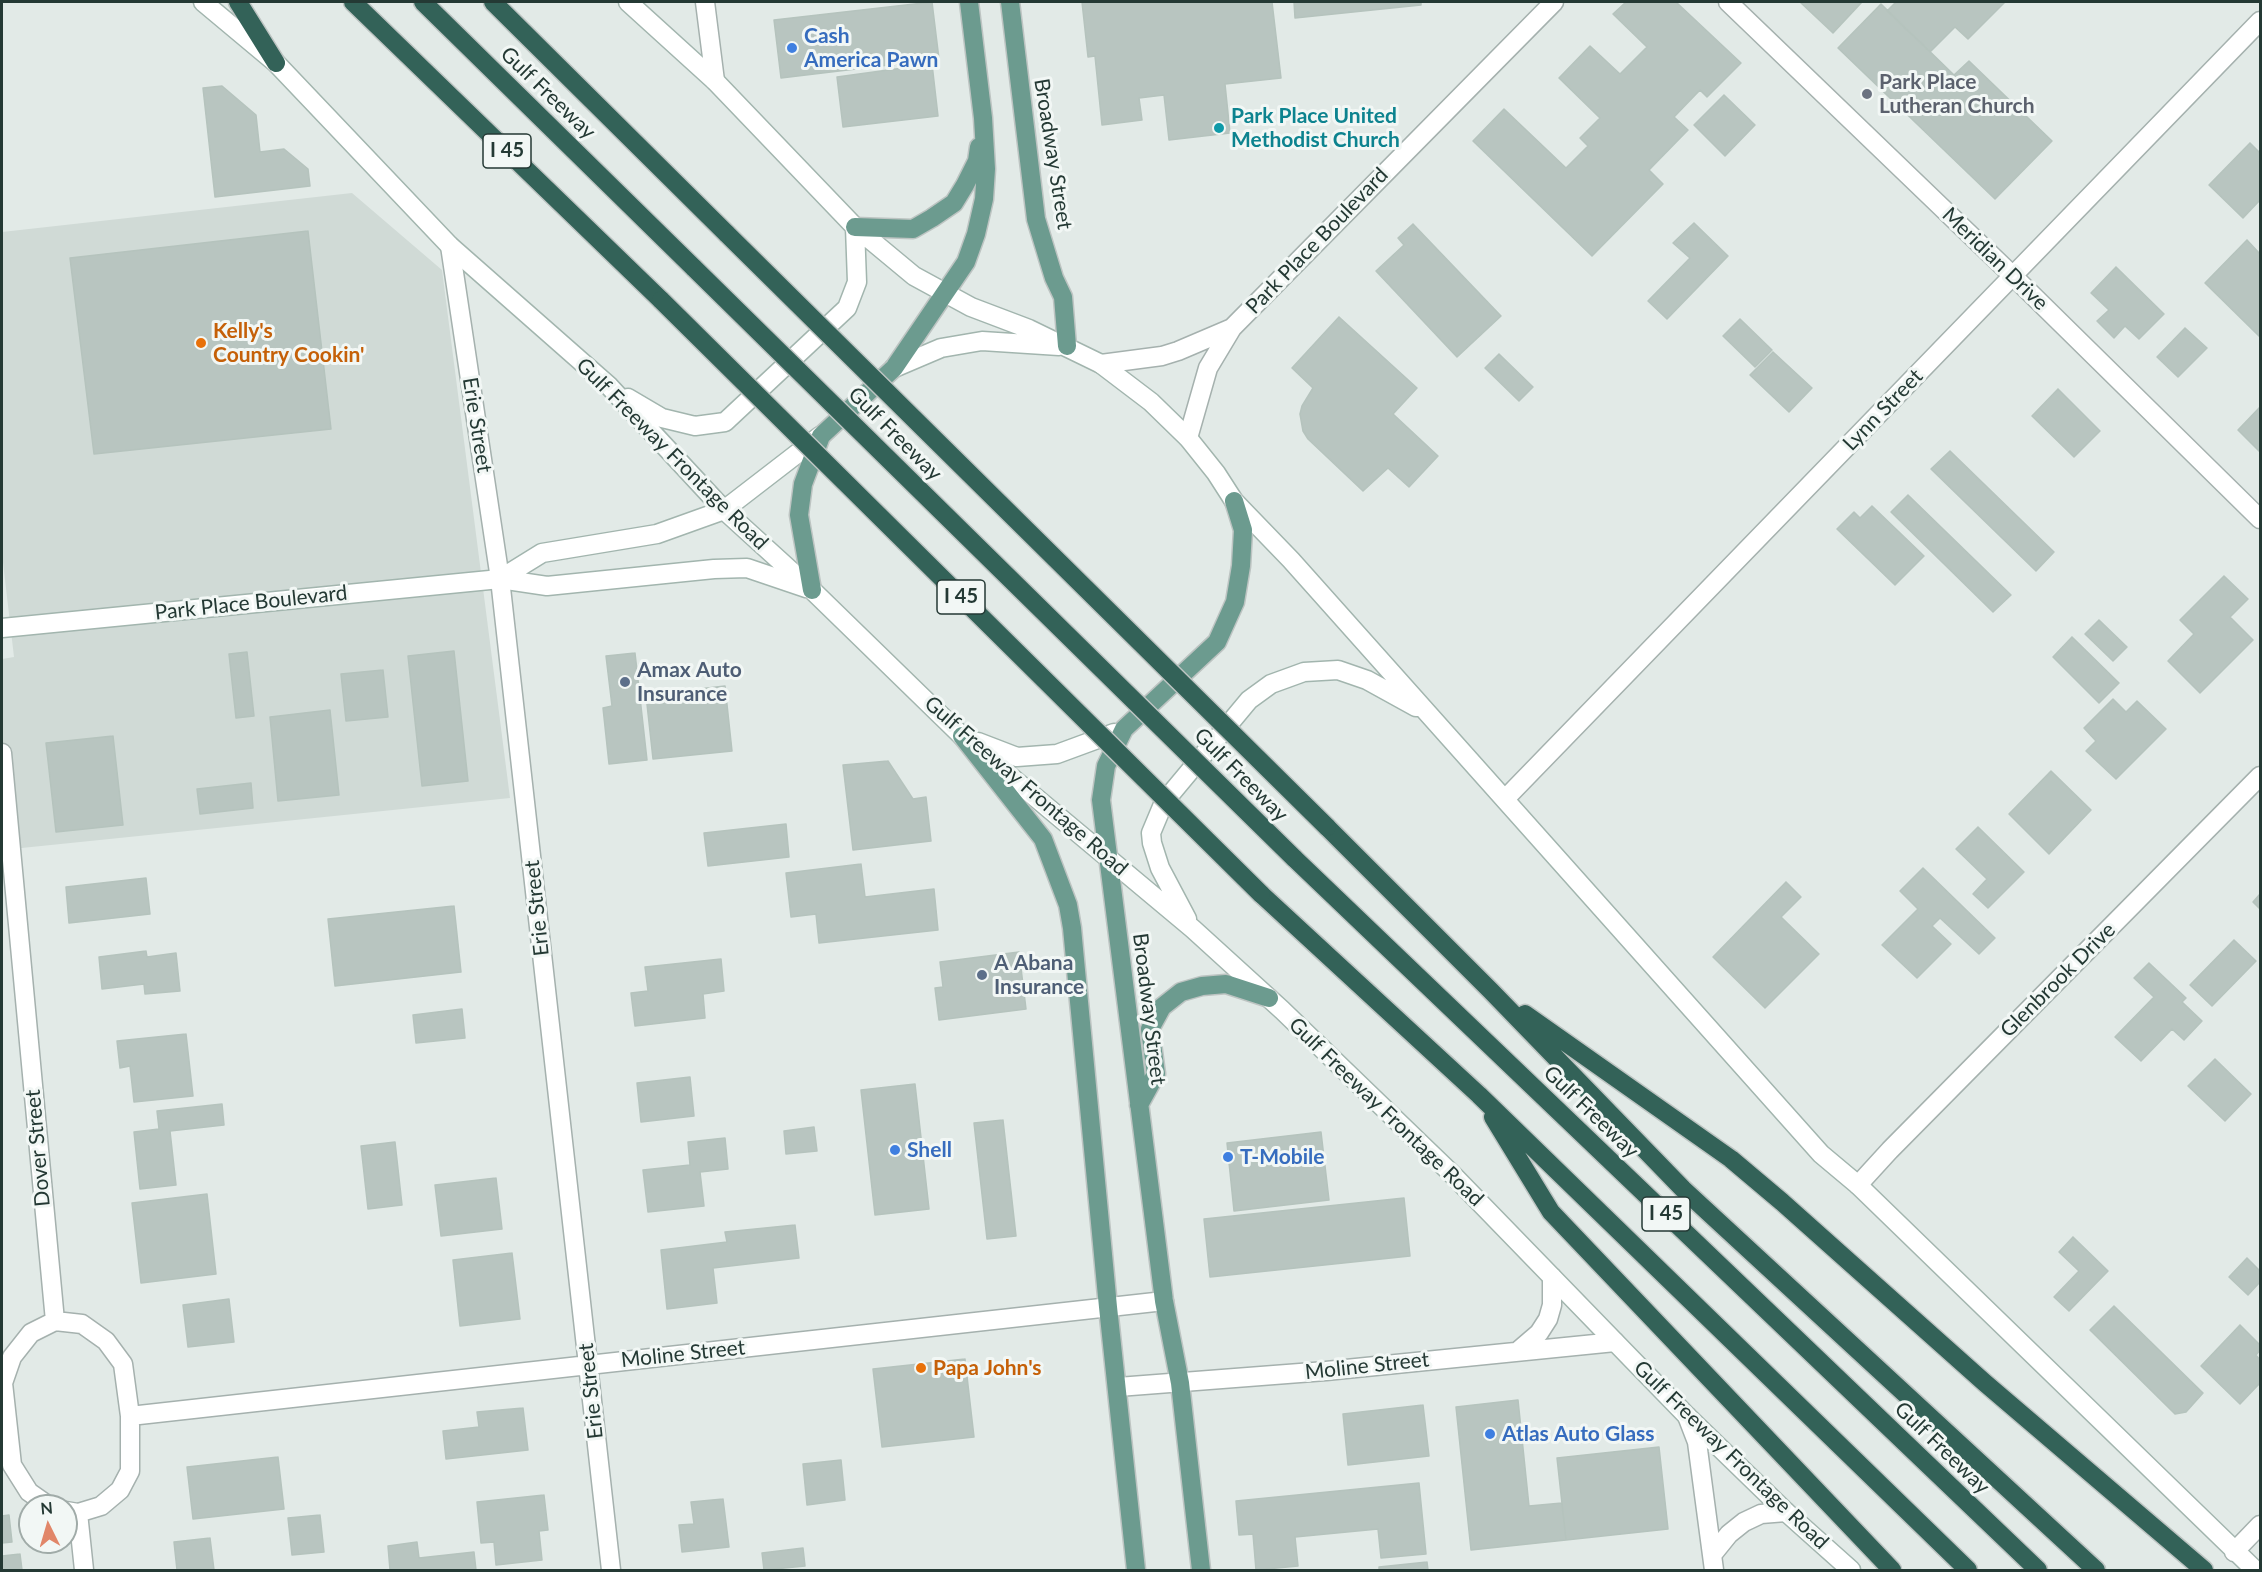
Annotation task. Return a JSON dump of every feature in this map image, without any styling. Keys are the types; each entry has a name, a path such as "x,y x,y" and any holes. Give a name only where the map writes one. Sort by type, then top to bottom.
{"highway":[{"path":"238,2 276,63"},
{"name":"I 45","path":"353,2 661,300 1261,894 1479,1095 1968,1570"},
{"name":"Gulf Freeway","path":"423,2 1294,858 2038,1570"},
{"name":"Gulf Freeway","path":"493,2 1328,826 1683,1189 2096,1570"},
{"path":"1491,991 1731,1159 1985,1383 2204,1570"},
{"path":"1479,1095 1551,1212 1892,1570"}],"main road":[{"path":"812,590 799,515 803,484 821,436 894,368 966,262 976,234 984,199 986,169 969,2"},
{"name":"Broadway Street","path":"1010,2 1036,219 1054,278 1063,297 1067,346"},
{"path":"855,227 913,229 954,203 977,161 982,118"},
{"name":"Broadway Street","path":"1201,1570 1180,1383 1164,1301 1101,800 1106,766 1124,729 1217,642 1235,602 1241,566 1243,530 1234,501"},
{"path":"962,736 1043,839 1068,905 1136,1570"},
{"path":"1139,1105 1156,1074 1150,1029 1162,1007 1180,992 1202,986 1226,984 1269,998"}],"street":[{"name":"Gulf Freeway Frontage Road","path":"203,2 276,63 450,246 609,386 723,510 812,590 962,736 1193,928 1269,998 1452,1174 1687,1416 1786,1512 1851,1570"},
{"path":"628,2 715,81 855,227 914,276 971,307 1029,328 1101,364 1151,402 1188,438 1216,473 1234,501 1291,560 1821,1154 1858,1185 2255,1570"},
{"path":"705,2 715,81"},
{"name":"Park Place Boulevard","path":"1188,438 1208,368 1232,328 1554,2"},
{"name":"Meridian Drive","path":"1728,2 2013,276 2260,519"},
{"name":"Lynn Street","path":"1505,799 2260,21"},
{"path":"609,386 662,418 695,426 724,422 847,308 857,282 855,227"},
{"name":"Erie Street","path":"450,246 500,579 610,1570"},
{"name":"Park Place Boulevard","path":"1101,364 1162,356 1232,328"},
{"path":"894,368 941,348 982,341 1067,346"},
{"name":"Park Place Boulevard","path":"500,579 542,553 657,534 723,510 821,436"},
{"name":"Park Place Boulevard","path":"2,628 500,579 547,586 714,569 747,568 812,590"},
{"path":"1193,928 1160,868 1151,833 1164,802 1249,700 1271,684 1304,672 1338,670 1367,680 1428,714"},
{"path":"962,736 1017,757 1057,754 1124,729"},
{"name":"Dover Street","path":"2,753 55,1321"},
{"name":"Glenbrook Drive","path":"1858,1185 2260,776"},
{"path":"1518,1351 1539,1333 1548,1319 1552,1305 1552,1277"},
{"name":"Moline Street","path":"130,1416 1164,1301"},
{"path":"32,1494 12,1465 5,1429 3,1383 12,1357 31,1333 55,1321 82,1324 106,1341 123,1364 130,1416 130,1471 120,1490 102,1506 78,1511"},
{"name":"Moline Street","path":"1118,1387 1615,1342"},
{"path":"1687,1416 1697,1442 1713,1563"},
{"path":"1713,1563 1729,1534 1744,1522 1761,1514 1786,1512"},
{"path":"2234,1552 2260,1525"},
{"path":"78,1541 84,1570"}],"shaded area":[{"path":"352,193 442,270 510,798 2,850 2,659 14,657 2,554 2,232"}],"building":[{"path":"932,2 939,59 781,78 774,20"},
{"name":"Park Place United Methodist Church","path":"1082,2 1272,2 1281,78 1225,84 1230,133 1169,140 1164,95 1139,98 1142,120 1102,125 1095,56 1088,57"},
{"path":"1294,2 1421,2 1421,5 1295,18"},
{"path":"1626,2 1676,2 1741,63 1707,97 1700,90 1674,117 1688,130 1649,170 1663,184 1592,256 1473,141 1504,109 1566,168 1588,146 1580,138 1600,118 1559,78 1590,46 1620,74 1647,47 1613,14"},
{"path":"1800,2 1862,2 1833,33"},
{"path":"1896,2 2005,2 1968,39 1955,27 1930,52 1887,11"},
{"path":"1881,4 1954,75 1969,61 2052,141 1995,199 1838,48"},
{"path":"932,64 938,116 843,127 837,77"},
{"path":"222,86 256,115 260,152 284,149 308,169 310,186 215,197 203,88"},
{"path":"1724,95 1755,125 1725,156 1694,125"},
{"path":"2250,143 2260,153 2260,200 2243,218 2209,185"},
{"path":"1694,223 1728,256 1667,319 1648,301 1690,258 1673,243"},
{"path":"1413,224 1501,316 1457,357 1376,271 1404,245 1398,238"},
{"name":"Kelly's Country Cookin'","path":"308,231 331,429 94,454 70,258"},
{"path":"2247,240 2260,254 2260,337 2205,283"},
{"path":"2116,267 2164,314 2139,339 2125,326 2114,338 2097,321 2109,310 2091,293"},
{"path":"1339,317 1417,388 1393,414 1438,456 1409,487 1388,468 1363,491 1308,439 1303,431 1300,414 1313,388 1292,368"},
{"path":"1740,319 1772,350 1755,367 1723,336"},
{"path":"2185,328 2207,348 2178,377 2157,357"},
{"path":"1773,352 1812,388 1789,412 1750,375"},
{"path":"1499,354 1533,387 1519,401 1485,368"},
{"path":"2058,389 2100,431 2074,457 2032,416"},
{"path":"2260,407 2260,452 2238,430"},
{"path":"1950,451 2054,552 2036,571 1931,469"},
{"path":"1908,495 2011,595 1993,612 1891,512"},
{"path":"1872,506 1924,556 1895,585 1837,529 1854,512 1860,518"},
{"path":"2224,576 2248,599 2230,617 2253,640 2200,693 2168,661 2194,634 2180,620"},
{"path":"2099,620 2127,647 2113,661 2085,634"},
{"path":"2072,637 2119,683 2099,703 2053,657"},
{"path":"454,651 468,781 422,786 408,656"},
{"path":"247,652 254,716 236,718 229,654"},
{"path":"635,653 647,760 609,764 603,708 612,706 606,656"},
{"path":"383,670 388,717 346,721 341,674"},
{"path":"725,686 732,751 653,759 646,695"},
{"path":"2113,699 2126,712 2137,701 2166,729 2116,779 2086,751 2096,741 2084,728"},
{"path":"330,710 339,795 278,801 270,717"},
{"path":"113,736 123,825 56,832 46,743"},
{"path":"888,761 913,799 926,797 931,841 853,850 843,765"},
{"path":"2051,771 2091,810 2049,854 2009,814"},
{"path":"251,783 253,808 200,814 197,789"},
{"path":"786,824 789,857 708,866 704,833"},
{"path":"1978,827 2024,872 1988,908 1973,894 1987,879 1956,849"},
{"path":"861,864 865,897 934,889 938,930 819,943 816,914 791,917 786,873"},
{"path":"1923,868 1995,938 1979,954 1940,918 1932,926 1951,944 1917,978 1882,945 1918,909 1900,891"},
{"path":"146,878 150,914 69,923 66,887"},
{"path":"1786,882 1801,897 1781,917 1819,954 1765,1008 1713,957"},
{"path":"2260,894 2260,909 2253,902"},
{"path":"454,906 461,972 335,986 328,919"},
{"path":"2234,940 2256,961 2212,1006 2190,985"},
{"path":"146,951 147,957 176,953 180,991 145,994 144,984 102,989 99,957"},
{"name":"A Abana Insurance","path":"1019,952 1026,1009 939,1020 935,988 943,987 940,962"},
{"path":"721,959 724,991 703,994 705,1018 635,1026 631,993 648,991 645,967"},
{"path":"2149,963 2186,998 2182,1002 2202,1021 2184,1040 2172,1029 2141,1061 2115,1037 2154,997 2134,978"},
{"path":"462,1009 465,1038 416,1043 413,1015"},
{"path":"186,1034 193,1096 134,1102 130,1066 120,1068 117,1041"},
{"path":"2215,1059 2251,1094 2225,1121 2188,1086"},
{"path":"690,1077 694,1116 641,1122 637,1083"},
{"name":"Shell","path":"915,1084 929,1209 875,1215 861,1090"},
{"path":"222,1104 224,1125 170,1131 176,1185 140,1189 134,1132 159,1129 157,1111"},
{"name":"Shell","path":"1003,1120 1016,1236 987,1239 974,1123"},
{"path":"814,1127 817,1151 786,1154 784,1131"},
{"path":"1321,1132 1329,1200 1234,1211 1227,1143"},
{"path":"725,1138 728,1169 700,1172 704,1206 648,1212 643,1170 690,1165 688,1142"},
{"path":"395,1142 402,1205 368,1209 361,1146"},
{"path":"496,1178 502,1229 441,1236 435,1185"},
{"path":"207,1194 216,1274 141,1283 132,1203"},
{"path":"1404,1198 1410,1256 1210,1277 1204,1219"},
{"path":"795,1225 799,1258 713,1268 717,1303 667,1309 661,1250 727,1242 725,1232"},
{"path":"2073,1237 2108,1271 2069,1311 2054,1297 2079,1271 2059,1252"},
{"path":"512,1253 520,1319 460,1326 453,1260"},
{"path":"2247,1258 2260,1271 2260,1282 2248,1295 2229,1277"},
{"path":"229,1299 234,1342 188,1347 183,1305"},
{"path":"2114,1306 2203,1393 2186,1412 2175,1414 2090,1330"},
{"path":"2240,1325 2260,1345 2260,1350 2256,1355 2260,1360 2260,1383 2240,1404 2201,1366"},
{"path":"965,1359 974,1437 882,1447 873,1369"},
{"path":"1518,1400 1529,1506 1562,1503 1566,1540 1471,1550 1456,1407"},
{"path":"1423,1405 1429,1456 1348,1465 1343,1414"},
{"path":"523,1408 528,1450 446,1459 443,1431 479,1427 477,1412"},
{"path":"1659,1447 1668,1529 1566,1540 1557,1458"},
{"path":"278,1457 284,1509 193,1519 187,1467"},
{"path":"841,1460 845,1500 807,1505 803,1464"},
{"path":"1419,1483 1426,1554 1381,1558 1378,1529 1295,1537 1298,1566 1256,1570 1253,1534 1239,1535 1236,1501"},
{"path":"544,1495 548,1530 539,1531 542,1560 496,1565 494,1542 481,1543 477,1502"},
{"path":"723,1499 729,1547 682,1552 679,1525 694,1524 691,1502"},
{"path":"9,1515 12,1542 2,1543 2,1516"},
{"path":"320,1515 324,1552 292,1555 288,1518"},
{"path":"210,1538 214,1570 177,1570 174,1542"},
{"path":"417,1542 419,1558 474,1552 476,1570 390,1570 388,1546"},
{"path":"803,1548 805,1566 764,1570 762,1553"},
{"path":"20,1554 22,1570 2,1570 2,1556"},
{"path":"1427,1562 1428,1570 1379,1570 1379,1567"}],"place":[{"name":"Cash America Pawn","path":"792,48"},
{"name":"Park Place Lutheran Church","path":"1867,94"},
{"name":"Park Place United Methodist Church","path":"1219,128"},
{"name":"Kelly's Country Cookin'","path":"201,343"},
{"name":"Amax Auto Insurance","path":"625,682"},
{"name":"A Abana Insurance","path":"982,975"},
{"name":"Shell","path":"895,1150"},
{"name":"T-Mobile","path":"1228,1157"},
{"name":"Papa John's","path":"921,1368"},
{"name":"Atlas Auto Glass","path":"1490,1434"}]}
